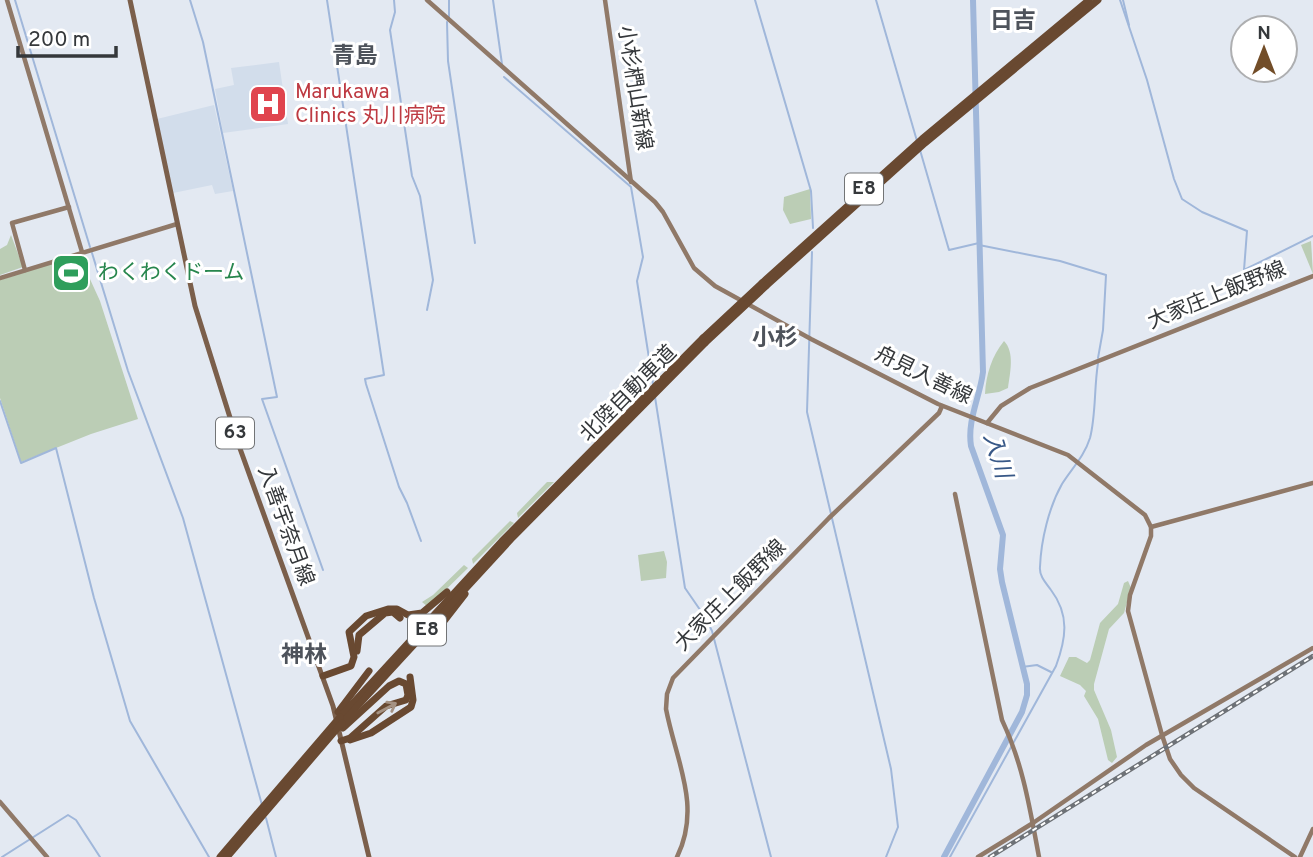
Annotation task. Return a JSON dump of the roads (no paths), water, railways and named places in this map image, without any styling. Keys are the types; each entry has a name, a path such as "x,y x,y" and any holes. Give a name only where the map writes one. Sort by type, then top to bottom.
{"highway":[{"name":"北陸自動車道","path":"980,93 1089,0"},
{"name":"北陸自動車道","path":"220,857 502,541 649,394 764,284 969,102 1098,0"},
{"name":"北陸自動車道","path":"341,720 558,486"},
{"path":"444,621 513,537"},
{"path":"323,676 351,666 354,657 349,632 363,618 391,608 408,615 425,611 502,541"},
{"path":"323,676 354,667 359,635 385,613 397,617"},
{"path":"298,769 341,720 369,671"},
{"path":"341,741 371,733 408,710 413,704 412,678"},
{"path":"341,720 389,686 399,681 406,684 406,700 386,706 350,738 341,741"},
{"name":"北陸自動車道","path":"227,857 298,769"}],"main road":[{"path":"7,0 82,252"},
{"name":"入善宇奈月線","path":"130,0 194,306 228,412 335,713 369,857"},
{"name":"舟見入善線","path":"427,0 659,207 694,268 709,282 811,339 942,406 1068,455 1144,515 1151,527"},
{"name":"小杉椚山新線","path":"605,0 631,182"},
{"path":"25,270 12,223 69,207"},
{"path":"0,278 177,224"},
{"name":"大家庄上飯野線","path":"987,423 1001,406 1023,392 1313,276"},
{"name":"大家庄上飯野線","path":"677,857 684,838 689,802 667,714 667,694 677,672 831,516 939,413 942,406"},
{"path":"1295,857 1194,788 1173,764 1162,735 1128,611 1130,594 1149,547 1151,527 1313,483"},
{"path":"955,494 1002,720 1021,766 1040,857"},
{"path":"978,857 1032,824 1162,735 1313,648"},
{"path":"0,802 47,857"},
{"path":"1300,857 1313,829"}],"waterway":[{"path":"15,0 90,247"},
{"path":"190,0 203,42 277,397 262,399 323,570"},
{"path":"327,0 384,375 365,379 399,487 421,541"},
{"path":"394,0 395,12 390,30 412,176 420,196 433,280 427,310"},
{"path":"449,0 449,17"},
{"path":"493,0 502,64"},
{"path":"755,0 811,191 813,228"},
{"path":"876,0 917,141"},
{"name":"入川","path":"944,857 1022,712 1027,695 1027,684 1000,569 1003,535 971,446 970,436 983,372 973,0"},
{"path":"1120,0 1182,199 1202,212 1247,231 1244,270 1313,236"},
{"path":"1123,0 1129,25"},
{"path":"447,22 448,61 475,243"},
{"path":"504,77 631,187 643,257 637,281 653,384"},
{"path":"920,150 949,250 979,243"},
{"path":"979,245 1060,261 1106,275 1103,330 1098,358"},
{"path":"812,252 807,412 891,769 898,827 886,857"},
{"path":"92,253 128,371 183,518 262,805"},
{"path":"950,857 1056,666 1059,656 1064,637 1064,618 1057,599 1041,573 1042,546 1046,524 1057,493 1090,438 1098,363"},
{"path":"655,397 685,588 712,631 771,857"},
{"path":"0,401 21,463 56,448 94,598 130,721 209,857"},
{"path":"1022,667 1037,665 1051,672"},
{"path":"2,857 68,815 76,820 100,857"},
{"path":"266,818 276,857"}],"railway":[{"path":"990,857 1313,656"}],"place":[{"name":"Marukawa Clinics 丸川病院","path":"268,104"},
{"name":"わくわくドーム","path":"71,273"}],"district":[{"name":"日吉","path":"1013,22"},
{"name":"青島","path":"355,57"},
{"name":"小杉","path":"775,339"},
{"name":"神林","path":"304,656"}]}
